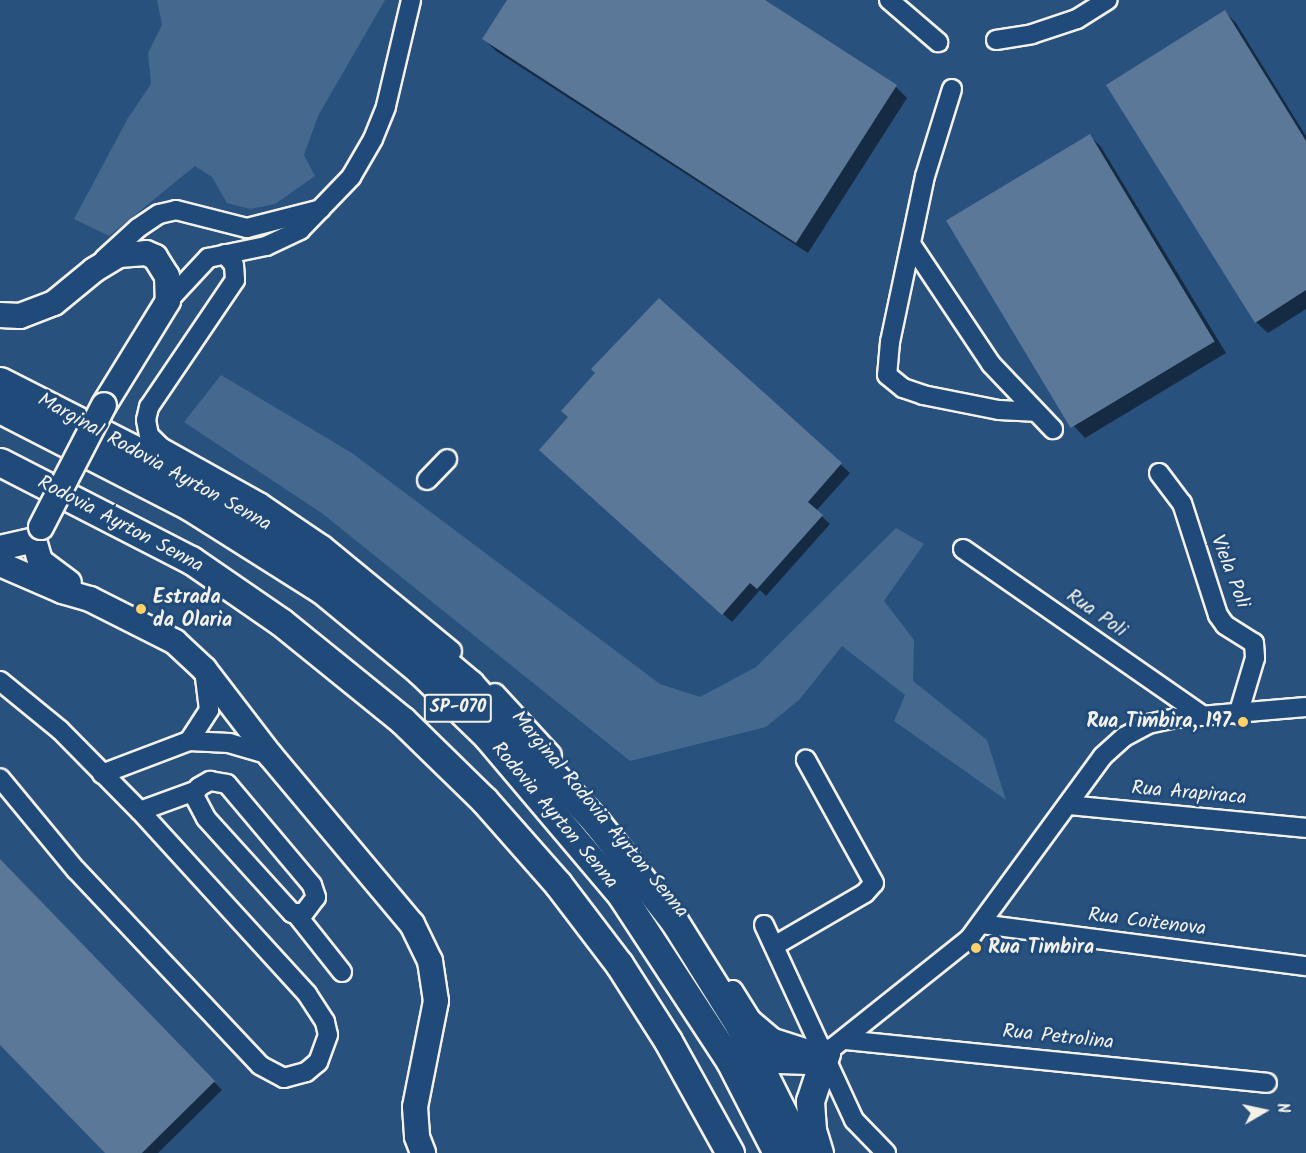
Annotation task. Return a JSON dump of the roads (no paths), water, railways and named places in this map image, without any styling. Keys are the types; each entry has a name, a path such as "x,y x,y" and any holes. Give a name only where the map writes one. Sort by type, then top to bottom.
{"highway":[{"path":"0,369 75,417"},
{"name":"Marginal Rodovia Ayrton Senna","path":"0,381 75,417 200,483 272,527 370,600 470,684 596,822 692,947 739,1024 803,1153"},
{"name":"Rodovia Ayrton Senna","path":"0,409 189,506 322,590 419,670 487,736 622,896 730,1060 777,1153"},
{"name":"Rodovia Ayrton Senna","path":"0,462 191,560 281,622 411,728 484,800 558,884 612,955 668,1041 730,1153"},
{"path":"739,1024 773,1056 808,1060 835,1046"},
{"path":"819,1153 812,1130 810,1101 835,1046"}],"main road":[{"path":"0,315 40,310 68,295 94,270 119,255 146,253 155,258 167,276 168,301 104,405 37,533 40,561 49,571 90,599 175,642 204,669 270,755 412,924 425,946 436,1001 415,1107 417,1137 423,1153"},
{"path":"0,548 37,533"},
{"path":"0,564 62,591 90,599"}],"street":[{"path":"168,301 208,258 287,237 323,208 351,177 373,139 397,68 411,0"},
{"path":"890,0 938,42"},
{"path":"996,40 1032,34 1077,19 1107,0"},
{"path":"952,89 932,155 890,342 887,375 903,388 923,395 999,410 1034,412"},
{"path":"94,270 121,241 159,214 192,211 247,228 323,208"},
{"path":"913,247 991,364 1034,412 1053,429"},
{"name":"Marginal Rodovia Ayrton Senna","path":"225,254 234,265 235,280 149,407 146,426 152,440 261,503 323,545 456,655 521,719 649,869 751,1019 774,1038 835,1046"},
{"path":"427,480 447,459"},
{"name":"Viela Poli","path":"1159,473 1182,502 1218,615 1225,625 1254,643 1255,658 1238,715"},
{"name":"Rua Poli","path":"963,549 1203,716"},
{"path":"189,741 209,710 204,669"},
{"path":"0,681 60,730 140,811 307,994 325,1022 328,1035 324,1051 306,1072 284,1078 260,1065 76,870 0,778"},
{"path":"835,1046 969,939 1103,756 1124,737 1148,724 1203,716 1238,715 1306,707"},
{"path":"102,774 189,741 229,744 270,755"},
{"path":"774,946 865,892 873,882 806,760"},
{"path":"140,811 195,791 210,781 227,784 312,885 314,902 304,913 296,914"},
{"path":"195,791 195,801 206,818 282,904 296,914 342,972"},
{"name":"Rua Arapiraca","path":"1068,805 1306,828"},
{"name":"Rua Coitenova","path":"981,924 1306,966"},
{"path":"764,925 774,946 835,1046 854,1120 886,1153"},
{"name":"Rua Petrolina","path":"835,1046 1267,1083"}],"place":[{"name":"Estrada da Olaria","path":"141,609"},
{"name":"Rua Timbira, 197","path":"1243,722"},
{"name":"Rua Timbira","path":"976,948"}]}
